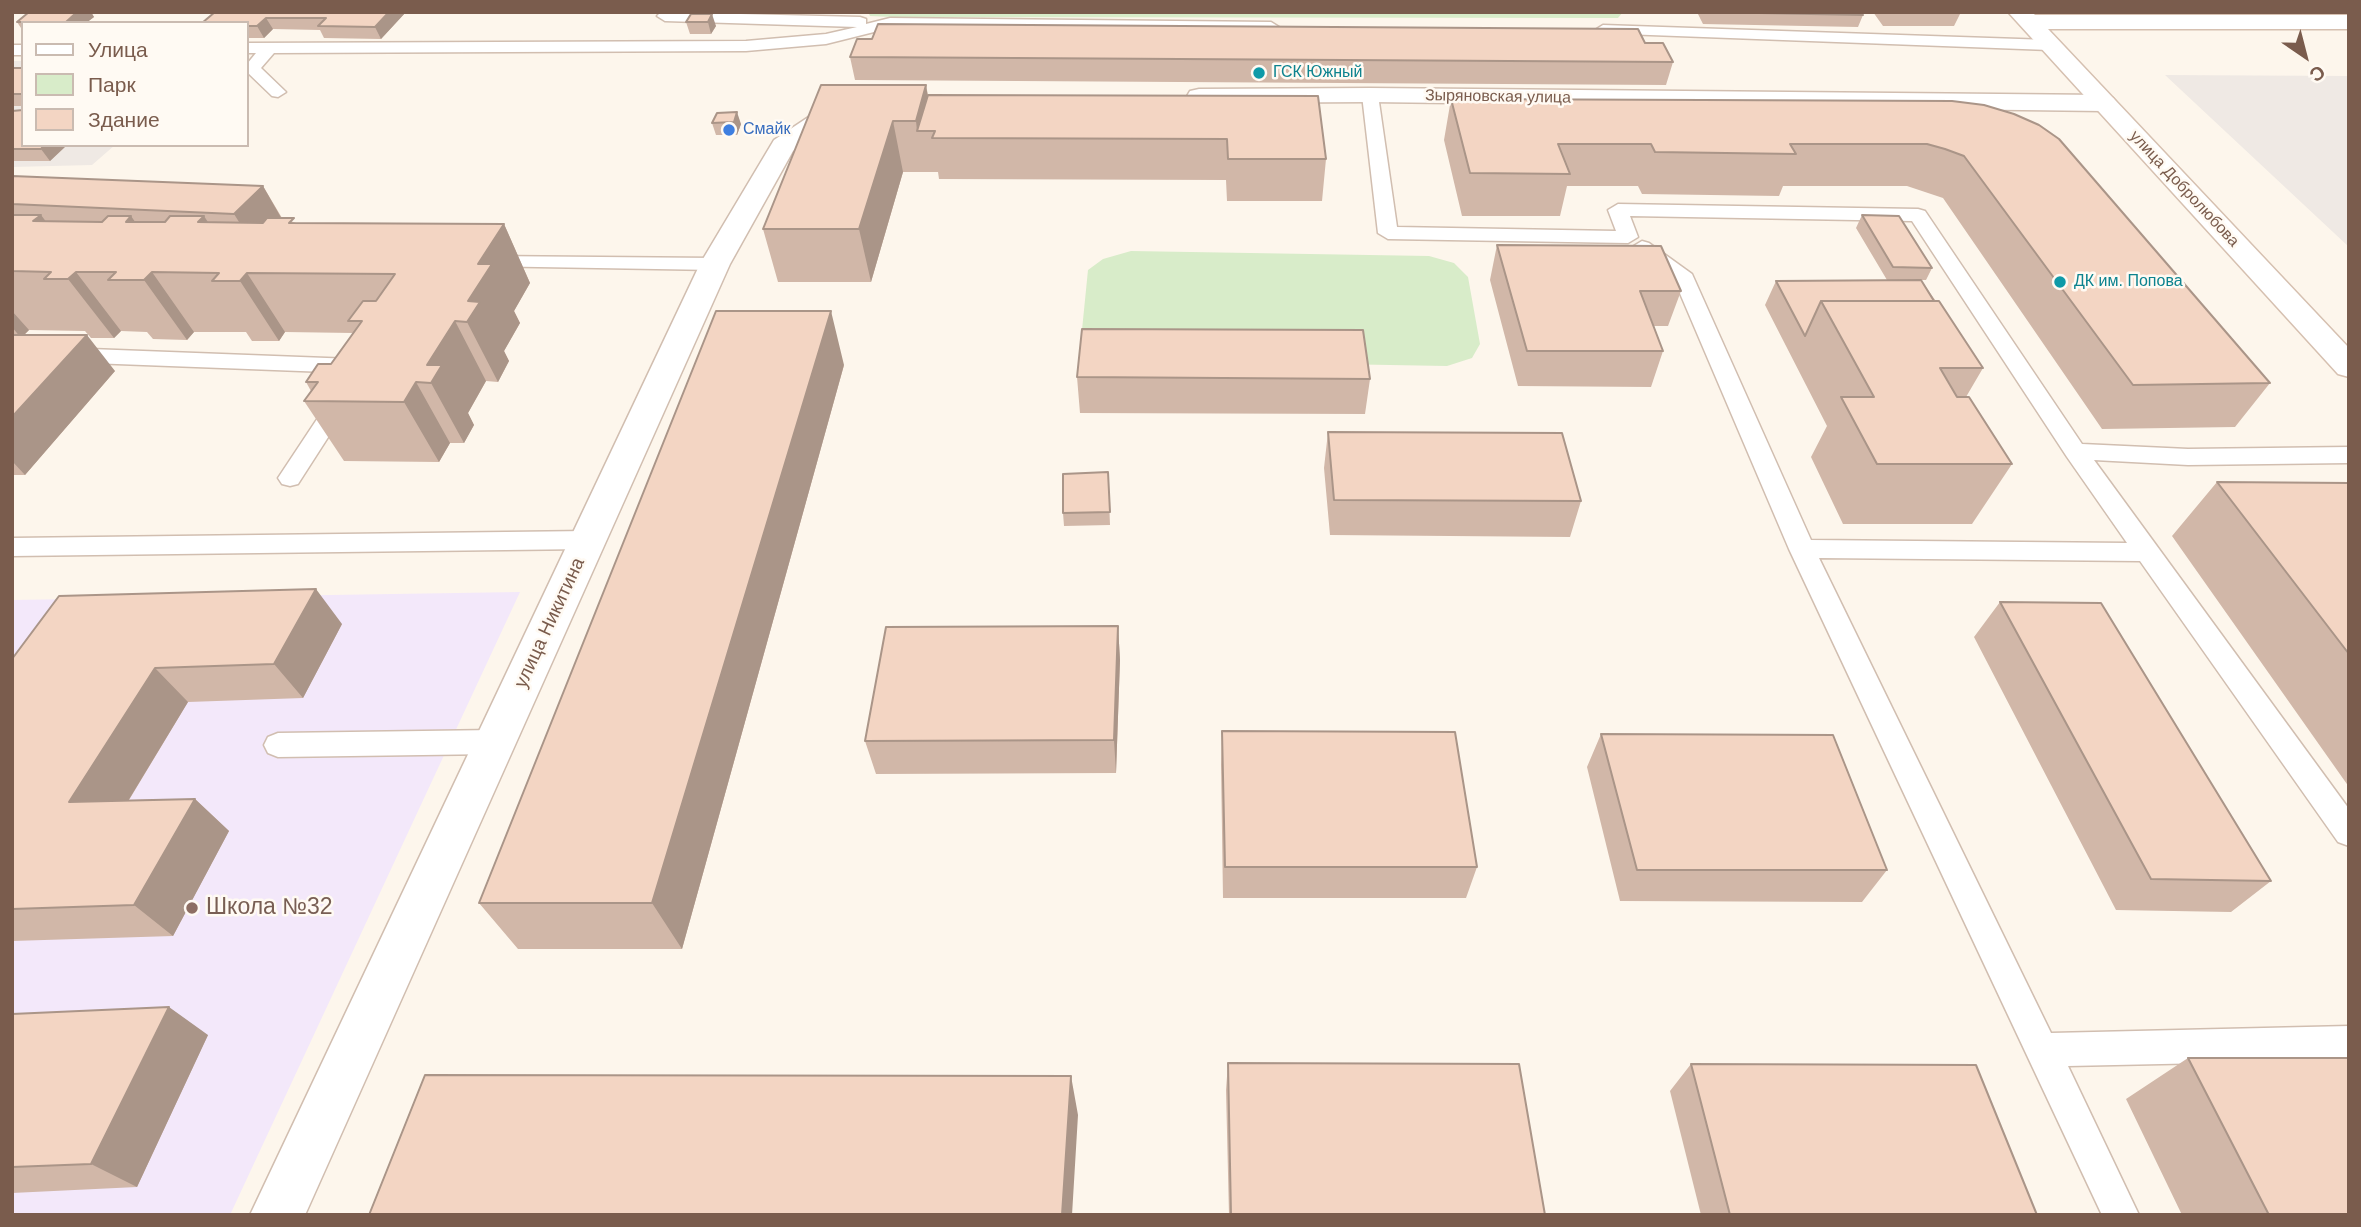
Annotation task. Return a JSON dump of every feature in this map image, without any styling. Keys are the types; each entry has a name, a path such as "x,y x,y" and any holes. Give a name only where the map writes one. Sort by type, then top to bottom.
{"street":[{"path":"2023,17 2349,22"},
{"name":"улица Добролюбова","path":"2023,17 2349,366"},
{"name":"Зыряновская улица","path":"1179,96 1370,95 2104,103"},
{"name":"улица Никитина","path":"277,1215 715,264 783,146 831,113 880,101"}],"lane":[{"path":"665,16 890,23 1292,27"},
{"path":"248,48 746,46 826,39 854,40 890,23"},
{"path":"1582,30 2049,45"},
{"path":"1664,53 1676,32"},
{"path":"269,48 249,69 278,92"},
{"path":"1370,95 1388,233 1628,237 1682,274 1802,549 2121,1215"},
{"path":"1628,237 1618,210 1917,215 2075,451 2349,833"},
{"path":"467,261 715,264"},
{"path":"12,353 363,366 290,478"},
{"path":"2075,451 2188,457 2349,455"},
{"path":"12,547 588,540"},
{"path":"1802,549 2148,552"},
{"path":"278,745 495,742"},
{"path":"2042,1050 2349,1042"}],"shaded area":[{"path":"12,61 21,61 21,147 113,147 92,165 12,167"},
{"path":"2165,75 2349,76 2349,247"},
{"name":"Школа №32","path":"520,592 230,1215 12,1215 12,600"}],"green space":[{"path":"868,12 1623,12 1618,18 892,17 870,16"},
{"path":"1131,251 1429,256 1454,263 1468,277 1480,344 1472,358 1447,366 1104,360 1081,340 1088,270 1103,259"}],"building":[{"path":"29,12 77,12 67,21 17,22"},
{"path":"215,12 389,12 375,27 318,26 326,18 266,18 257,26 248,26 248,21 204,21"},
{"path":"1707,12 1861,12 1863,15"},
{"path":"691,14 712,14 708,22 686,22"},
{"path":"878,24 1638,29 1645,43 1663,43 1673,62 850,57 857,39 872,39"},
{"path":"12,68 21,68 21,94 12,94"},
{"path":"821,85 926,85 916,121 893,121 859,229 763,229"},
{"path":"928,95 1318,96 1326,159 1228,159 1227,139 932,138 935,131 917,131"},
{"path":"1451,99 1952,101 1984,105 2014,114 2039,125 2059,139 2270,383 2133,385 1964,156 1945,149 1927,144 1790,144 1796,154 1655,152 1651,144 1558,144 1570,174 1470,173"},
{"path":"21,110 21,147 42,147 41,149 12,149 12,111"},
{"path":"737,112 734,122 712,123 717,113"},
{"path":"12,176 263,186 234,214 12,204"},
{"path":"12,215 41,215 33,221 102,222 108,216 131,216 126,222 165,222 170,216 204,216 198,222 263,223 267,218 294,218 289,223 504,224 478,264 492,264 468,301 480,302 467,322 455,321 427,365 442,365 431,383 416,382 404,402 304,401 318,382 306,382 318,364 331,364 362,321 348,321 363,301 376,301 395,274 247,273 240,281 212,281 219,273 152,272 144,280 108,280 116,272 76,272 68,279 44,279 51,272 12,271"},
{"path":"1862,215 1899,216 1932,268 1893,267"},
{"path":"1497,245 1661,246 1681,291 1640,291 1663,351 1527,351"},
{"path":"1921,280 1934,301 1821,301 1805,336 1776,281"},
{"path":"1821,301 1939,301 1983,368 1940,368 1957,397 1969,397 2012,464 1877,464 1841,397 1874,397"},
{"path":"716,311 831,311 652,903 479,903"},
{"path":"1082,329 1363,330 1370,379 1077,377"},
{"path":"12,335 87,335 12,417"},
{"path":"1328,432 1562,433 1581,501 1334,500"},
{"path":"1108,472 1110,512 1063,513 1063,474"},
{"path":"2217,482 2349,483 2349,654"},
{"path":"316,589 274,664 155,668 69,802 195,799 134,905 12,909 12,659 59,596"},
{"path":"2000,602 2101,603 2271,881 2151,879"},
{"path":"1118,626 1114,740 865,741 886,627"},
{"path":"1222,731 1455,732 1477,867 1225,867"},
{"path":"1601,734 1833,735 1887,870 1637,870"},
{"path":"169,1007 91,1164 12,1167 12,1014"},
{"path":"2188,1058 2349,1058 2349,1215 2269,1215"},
{"path":"1228,1063 1519,1064 1545,1215 1231,1215"},
{"path":"1691,1064 1976,1065 2037,1215 1730,1215"},
{"path":"425,1075 1071,1076 1062,1215 369,1215"}],"place":[{"name":"ГСК Южный","path":"1259,73"},
{"name":"Смайк","path":"729,130"},
{"name":"ДК им. Попова","path":"2060,282"},
{"name":"Школа №32","path":"192,908"}]}
